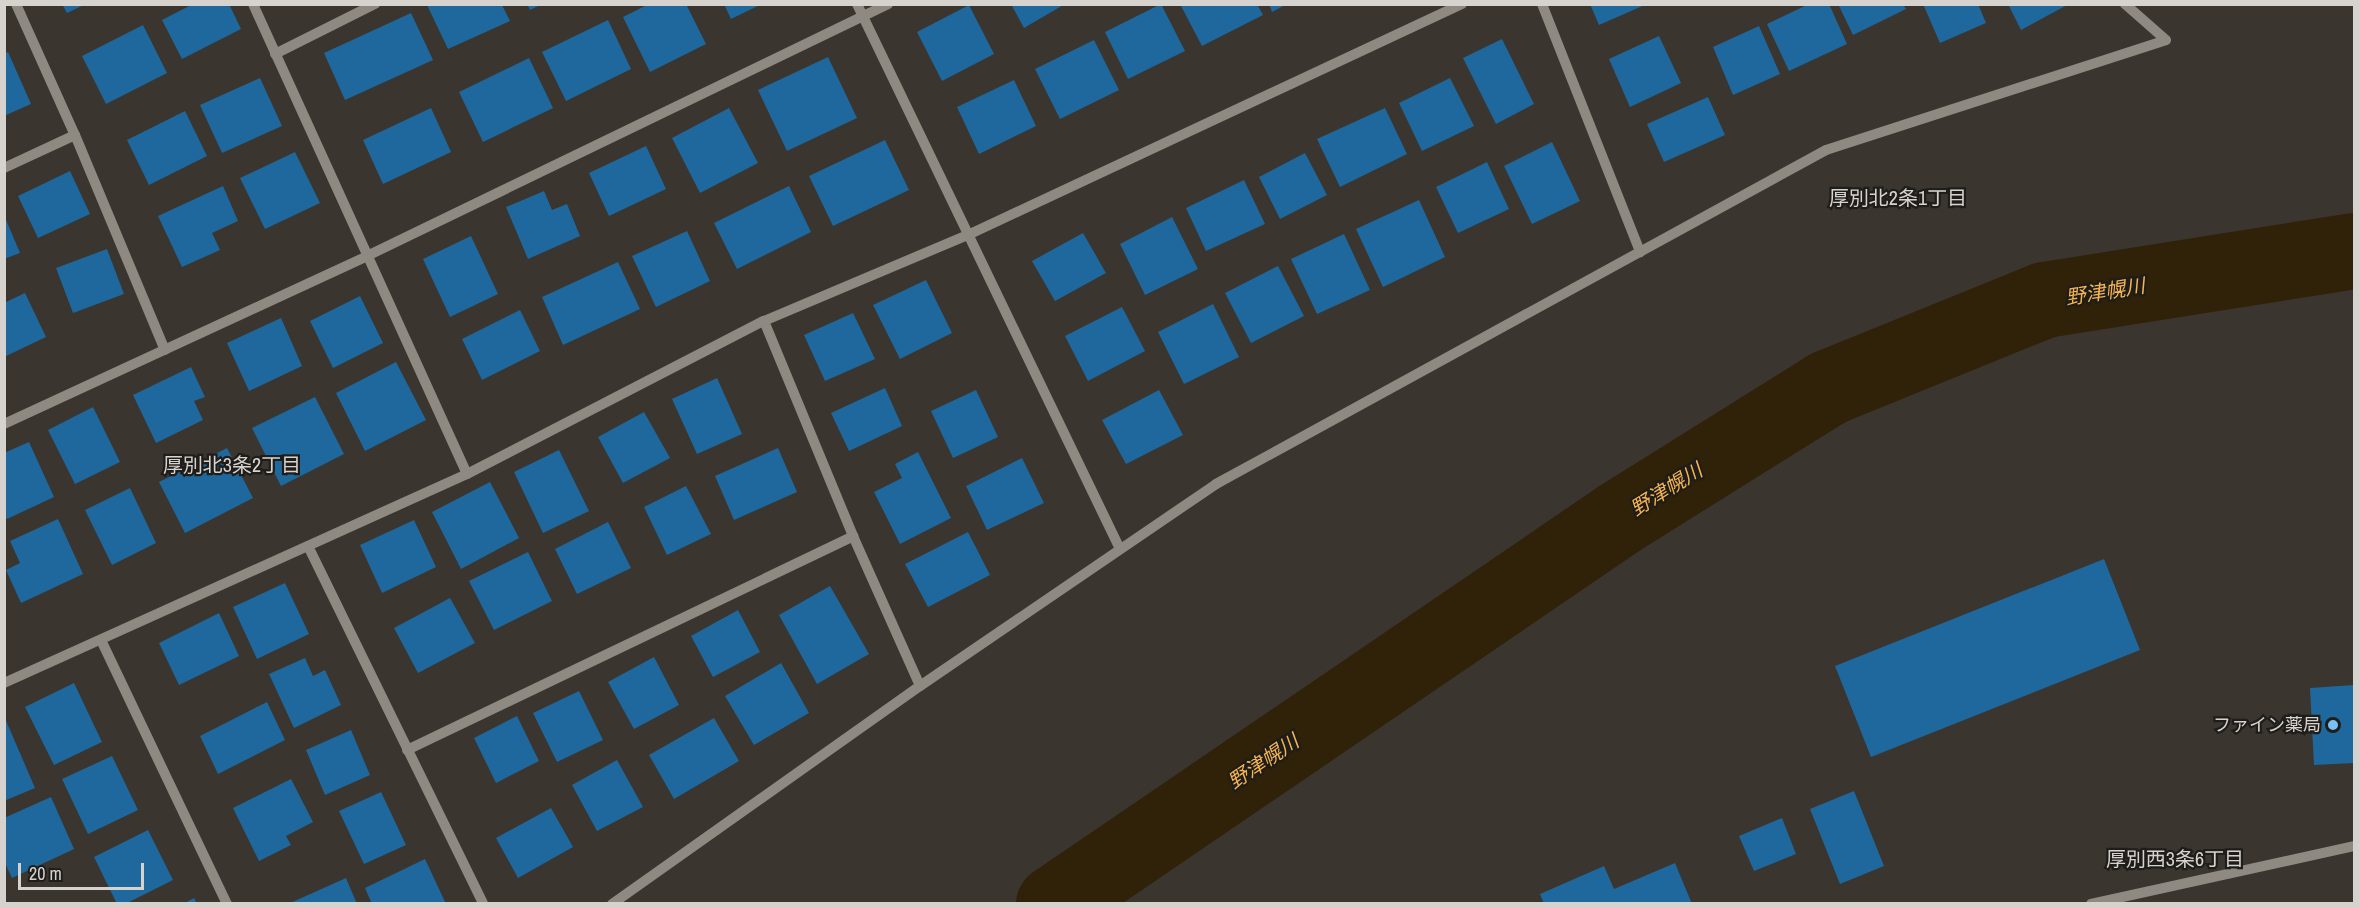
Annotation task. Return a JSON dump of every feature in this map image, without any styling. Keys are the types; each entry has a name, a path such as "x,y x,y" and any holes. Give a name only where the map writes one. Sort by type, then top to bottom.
{"street":[{"path":"16,4 75,135 165,350"},
{"path":"253,4 467,474"},
{"path":"275,54 375,4"},
{"path":"857,4 970,234 1120,549"},
{"path":"4,424 367,256 888,4"},
{"path":"4,683 467,474 764,321 970,234 1462,4"},
{"path":"1542,4 1640,252"},
{"path":"612,903 920,686 1216,484 1826,150 2166,40 2126,4"},
{"path":"4,168 75,135"},
{"path":"764,321 853,536 920,686"},
{"path":"407,750 853,536"},
{"path":"308,546 483,903"},
{"path":"101,640 227,903"},
{"path":"2091,903 2355,846"}],"building":[{"path":"62,4 86,4 67,13"},
{"path":"193,4 229,4 241,29 182,59 162,20"},
{"path":"527,4 542,4 530,10"},
{"path":"649,4 686,4 706,44 650,72 623,17"},
{"path":"724,4 762,4 731,19"},
{"path":"1011,4 1065,4 1024,28"},
{"path":"1161,4 1185,51 1128,79 1105,32"},
{"path":"1180,4 1257,4 1263,15 1202,46"},
{"path":"1269,4 1287,4 1272,12"},
{"path":"1590,4 1647,4 1599,25"},
{"path":"1809,4 1829,4 1847,44 1789,71 1767,24"},
{"path":"1838,4 1903,4 1906,9 1853,35"},
{"path":"1923,4 1978,4 1986,23 1940,43"},
{"path":"2008,4 2069,4 2021,30"},
{"path":"427,5 502,5 510,21 448,49"},
{"path":"969,5 994,54 942,81 917,32"},
{"path":"411,13 433,60 345,100 324,53"},
{"path":"608,20 631,69 566,101 542,52"},
{"path":"143,25 167,73 106,104 82,56"},
{"path":"1759,26 1780,74 1733,95 1713,47"},
{"path":"1659,36 1681,83 1630,107 1609,59"},
{"path":"1502,39 1534,104 1496,124 1463,58"},
{"path":"1094,40 1119,90 1060,119 1035,69"},
{"path":"8,52 31,104 4,116 4,54"},
{"path":"828,57 857,118 787,151 758,90"},
{"path":"529,58 553,108 483,142 459,92"},
{"path":"260,78 282,126 222,153 200,105"},
{"path":"1450,78 1474,126 1422,151 1399,103"},
{"path":"1014,80 1036,126 979,154 957,107"},
{"path":"1708,97 1725,135 1664,162 1647,124"},
{"path":"431,108 451,152 383,184 363,140"},
{"path":"729,108 758,163 700,193 672,138"},
{"path":"1385,108 1407,154 1340,187 1317,139"},
{"path":"185,111 207,156 149,185 127,140"},
{"path":"885,140 909,190 833,226 809,176"},
{"path":"1552,142 1580,201 1532,224 1504,166"},
{"path":"646,146 666,189 609,216 589,173"},
{"path":"295,152 320,203 265,229 240,178"},
{"path":"1305,153 1327,195 1280,219 1259,177"},
{"path":"1487,162 1509,209 1458,233 1436,187"},
{"path":"70,171 90,214 38,238 18,196"},
{"path":"1244,180 1265,224 1206,251 1186,208"},
{"path":"223,186 238,221 212,233 220,250 182,267 158,216"},
{"path":"789,186 811,232 737,269 714,223"},
{"path":"544,191 552,210 567,204 580,236 528,259 506,207"},
{"path":"1419,200 1445,257 1383,287 1356,229"},
{"path":"4,215 20,253 4,259"},
{"path":"1172,217 1198,269 1145,295 1120,244"},
{"path":"687,231 710,281 656,307 632,256"},
{"path":"1083,233 1106,273 1055,301 1032,261"},
{"path":"1344,234 1370,290 1317,314 1291,259"},
{"path":"471,236 498,294 450,317 423,259"},
{"path":"107,249 124,294 73,313 56,268"},
{"path":"618,262 640,309 563,345 542,297"},
{"path":"1278,266 1304,316 1251,343 1225,293"},
{"path":"926,280 952,333 900,359 873,305"},
{"path":"25,293 46,337 4,357 4,303"},
{"path":"360,296 383,343 333,368 310,321"},
{"path":"1213,304 1239,357 1184,384 1158,332"},
{"path":"1122,307 1145,351 1088,381 1065,336"},
{"path":"520,310 540,351 482,380 462,339"},
{"path":"853,313 875,359 825,381 804,335"},
{"path":"281,318 302,366 249,391 227,343"},
{"path":"396,362 426,420 365,451 336,393"},
{"path":"191,367 205,397 194,401 203,420 156,443 133,395"},
{"path":"717,378 742,434 697,454 672,399"},
{"path":"885,388 902,426 849,451 831,413"},
{"path":"976,390 998,437 953,458 931,411"},
{"path":"1159,390 1183,435 1126,464 1102,420"},
{"path":"315,397 344,454 281,486 252,428"},
{"path":"93,407 120,462 75,484 48,430"},
{"path":"644,412 670,458 623,483 598,437"},
{"path":"29,442 54,497 7,519 4,514 4,453"},
{"path":"227,448 253,498 185,533 159,482"},
{"path":"778,448 797,492 734,520 715,476"},
{"path":"559,450 589,511 543,533 514,472"},
{"path":"918,452 951,518 900,544 874,492 902,478 895,464"},
{"path":"1022,458 1044,503 987,530 966,486"},
{"path":"490,482 519,538 461,569 432,512"},
{"path":"686,486 711,534 667,555 644,507"},
{"path":"130,488 156,543 112,565 85,510"},
{"path":"58,519 83,574 21,603 6,570 20,563 10,541"},
{"path":"414,520 436,567 382,593 360,545"},
{"path":"608,522 631,568 577,594 555,549"},
{"path":"968,532 990,575 928,607 905,564"},
{"path":"528,552 552,601 494,630 469,581"},
{"path":"2104,559 2140,650 1871,757 1835,666"},
{"path":"285,583 309,634 257,659 233,607"},
{"path":"830,586 869,654 817,684 779,615"},
{"path":"450,598 475,643 418,673 394,628"},
{"path":"738,610 760,652 713,677 691,636"},
{"path":"219,613 239,656 179,685 159,643"},
{"path":"654,657 679,705 634,729 608,682"},
{"path":"305,658 313,676 325,670 341,705 294,728 269,674"},
{"path":"781,663 809,713 754,745 725,696"},
{"path":"74,683 102,742 54,765 25,707"},
{"name":"ファイン薬局","path":"2354,685 2354,763 2314,765 2310,688"},
{"path":"579,691 603,740 557,762 533,713"},
{"path":"267,702 285,740 218,774 200,736"},
{"path":"4,716 35,788 4,801"},
{"path":"517,716 539,761 496,783 474,738"},
{"path":"714,718 739,761 674,799 649,755"},
{"path":"351,730 370,775 325,795 306,750"},
{"path":"112,756 138,810 88,834 62,779"},
{"path":"617,760 643,807 597,831 572,785"},
{"path":"291,779 313,822 286,836 291,845 259,861 233,808"},
{"path":"1854,791 1884,866 1840,884 1810,809"},
{"path":"381,792 406,845 364,864 339,811"},
{"path":"51,797 74,849 12,878 4,861 4,818"},
{"path":"551,808 573,847 518,878 496,838"},
{"path":"1782,818 1796,854 1754,871 1739,836"},
{"path":"148,830 173,880 125,904 117,904 94,857"},
{"path":"425,859 446,904 372,904 365,888"},
{"path":"1675,863 1692,904 1544,904 1540,894 1604,866 1614,889"},
{"path":"346,878 357,904 288,904"},
{"path":"194,898 197,904 183,904"}],"waterway":[{"name":"野津幌川","path":"1054,904 1620,518 1828,388 2045,300 2354,251"}],"place":[{"name":"ファイン薬局","path":"2333,725"}],"district":[{"name":"厚別北2条1丁目","path":"1898,197"},
{"name":"厚別北3条2丁目","path":"232,464"},
{"name":"厚別西3条6丁目","path":"2175,858"}]}
